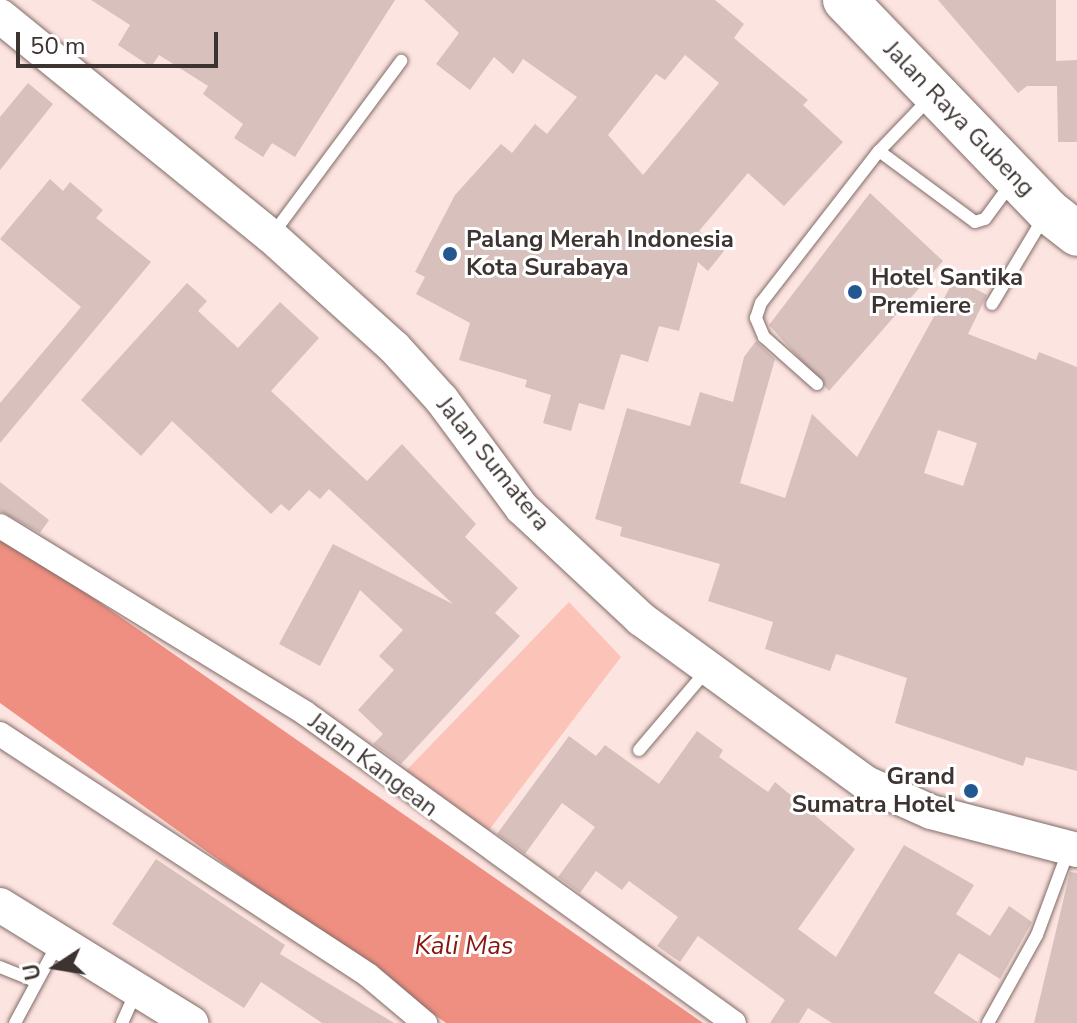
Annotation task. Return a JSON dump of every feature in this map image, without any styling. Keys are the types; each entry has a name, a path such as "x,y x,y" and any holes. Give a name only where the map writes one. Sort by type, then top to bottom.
{"highway":[{"name":"Jalan Raya Gubeng","path":"845,0 1062,222"}],"street":[{"name":"Jalan Sumatera","path":"0,16 271,236 394,347 442,400 522,508 641,619 866,783 931,812 1073,849"},
{"name":"Jalan Kangean","path":"0,526 305,713 734,1023"},
{"path":"0,734 368,975 425,1023"},
{"path":"0,905 191,1023"}],"lane":[{"path":"271,236 401,61"},
{"path":"817,384 764,337 756,318 761,303 879,151 935,93"},
{"path":"879,151 975,222 985,219 1018,174"},
{"path":"992,304 1062,222"},
{"path":"639,750 710,667"},
{"path":"988,1023 1042,925 1073,849"},
{"path":"15,1023 59,941"},
{"path":"0,967 35,981"},
{"path":"122,1023 137,989"}],"shaded area":[{"path":"569,602 621,657 486,834 398,779"}],"water":[{"name":"Kali Mas","path":"0,533 703,1023 446,1023 0,703"}],"building":[{"path":"91,0 395,0 295,157 272,143 263,157 234,138 243,124 203,94 208,86 159,55 151,67 118,45 130,25"},
{"path":"424,0 715,0 744,24 734,38 808,100 803,105 843,142 784,206 748,173 699,231 724,251 708,271 698,262 679,331 659,326 648,362 621,354 604,410 579,403 571,431 543,423 551,395 525,387 527,380 459,360 470,323 416,294 425,277 415,272 455,195 501,144 512,153 535,124 547,134 577,97 523,59 513,74 494,57 470,90 436,64 459,33","holes":["685,55 719,83 643,175 608,135 656,74 665,80"]},
{"path":"938,0 1056,0 1056,61 1077,60 1077,142 1058,142 1057,86 1027,86 1018,93"},
{"path":"28,83 53,104 0,170 0,117"},
{"path":"50,179 63,191 70,182 103,210 96,218 151,262 0,443 0,403 81,307 0,239"},
{"name":"Hotel Santika Premiere","path":"870,193 943,261 829,391 769,325"},
{"path":"955,278 987,295 968,334 1036,360 1039,352 1077,367 1077,771 1026,757 1023,766 895,723 907,678 836,654 830,671 765,649 773,622 708,601 720,564 620,536 622,527 595,519 627,408 690,426 700,392 733,402 744,357 756,341 775,359 740,483 785,498 812,414 857,457","holes":["938,430 977,443 963,486 924,473"]},
{"path":"187,283 207,301 198,311 238,348 280,302 319,338 271,391 367,481 402,444 476,524 465,537 518,588 495,613 520,636 401,764 373,744 383,734 358,710 394,670 379,656 403,630 360,590 320,666 279,644 333,544 453,604 329,489 320,499 309,490 289,511 281,504 271,514 172,421 141,456 81,400"},
{"path":"0,482 49,520 40,533 0,511"},
{"path":"697,731 723,750 719,757 768,792 775,782 855,849 798,929 836,957 904,845 974,885 956,914 990,936 1009,906 1032,922 1000,979 959,953 934,993 979,1023 832,1023 808,1008 799,1023 770,1023 785,1000 698,936 680,962 657,946 678,917 629,881 622,890 596,871 580,893 558,877 595,827 562,803 525,854 497,834 569,736 596,756 605,745 659,784"},
{"path":"156,859 285,945 280,954 394,1023 322,1023 261,982 244,1008 112,924"},
{"path":"1070,872 1077,873 1077,1023 1034,1023"}],"place":[{"name":"Palang Merah Indonesia Kota Surabaya","path":"450,254"},
{"name":"Hotel Santika Premiere","path":"855,292"},
{"name":"Grand Sumatra Hotel","path":"971,791"}]}
